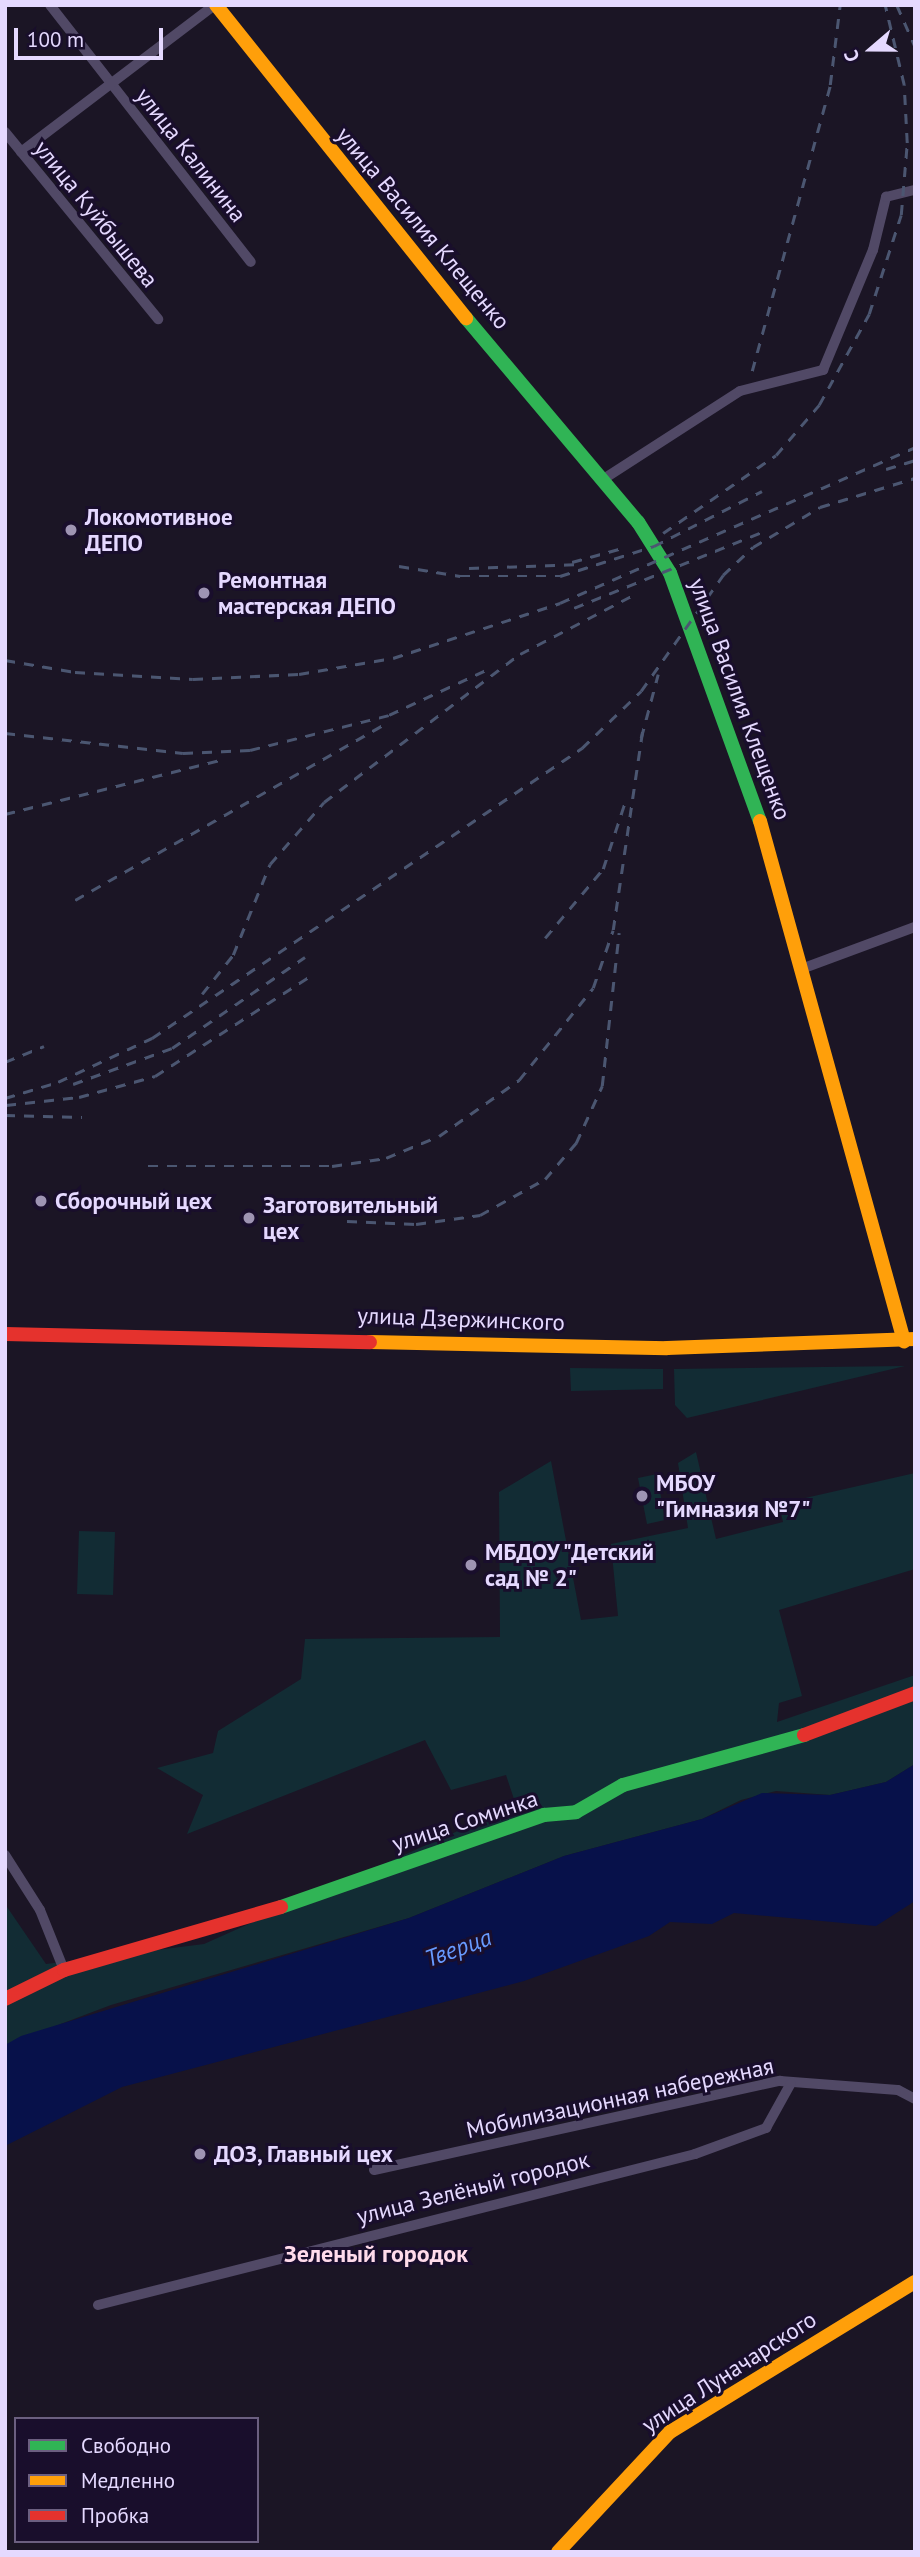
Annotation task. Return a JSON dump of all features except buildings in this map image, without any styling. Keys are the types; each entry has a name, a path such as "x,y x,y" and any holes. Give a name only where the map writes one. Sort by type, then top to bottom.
{"street":[{"name":"улица Калинина","path":"50,5 251,262"},
{"path":"21,152 215,5"},
{"name":"улица Василия Клещенко","path":"215,5 355,184 602,480 667,568 707,663 804,968 909,1340"},
{"name":"улица Куйбышева","path":"5,132 158,319"},
{"path":"602,480 740,391 822,370 873,250 886,197 915,190"},
{"path":"804,968 915,928"},
{"name":"улица Дзержинского","path":"5,1334 667,1348 909,1340"},
{"name":"улица Соминка","path":"5,1999 64,1970 201,1935 544,1815 576,1812 623,1786 853,1720 915,1693"},
{"path":"5,1854 40,1910 64,1970"},
{"name":"Мобилизационная набережная","path":"374,2170 780,2081 898,2090 915,2099"},
{"name":"улица Зелёный городок","path":"98,2305 695,2154 766,2128 791,2083"},
{"name":"улица Луначарского","path":"558,2552 663,2438 915,2282"}],"shaded area":[{"path":"905,1366 687,1418 675,1405 674,1369"},
{"path":"570,1368 663,1369 663,1389 571,1391"},
{"path":"696,1452 716,1539 783,1522 779,1504 915,1473 915,1569 779,1610 802,1696 779,1703 777,1722 915,1675 915,1764 886,1782 830,1795 776,1791 741,1800 702,1819 564,1856 409,1918 111,2005 5,2045 5,1904 46,1964 204,1944 516,1805 506,1775 451,1790 425,1740 187,1834 203,1795 157,1768 213,1753 218,1731 301,1679 305,1639 500,1637 499,1492 551,1461 581,1620 618,1616 611,1544 688,1528 678,1463"},
{"path":"657,1474 665,1520 647,1524 638,1478"},
{"path":"79,1531 115,1532 113,1595 77,1594"}],"water":[{"name":"Тверца","path":"915,1764 915,1901 876,1926 734,1913 712,1924 670,1922 649,1936 524,1981 122,2087 5,2146 5,2045 21,2036 409,1918 564,1856 702,1819 762,1793 830,1795 886,1782"}],"railway":[{"path":"752,371 830,85 840,5"},
{"path":"663,533 776,455 819,405 869,314 901,215 907,143 904,85 885,5"},
{"path":"897,5 915,46"},
{"path":"5,660 75,672 193,679 299,674 393,658 560,603 915,447"},
{"path":"886,469 915,460"},
{"path":"5,1098 58,1082 152,1038 582,748 641,691 723,575 753,547 820,507 915,478"},
{"path":"399,566 460,576 560,576 654,546 762,491"},
{"path":"574,608 762,532"},
{"path":"572,562 626,547"},
{"path":"469,568 581,564"},
{"path":"202,994 233,955 270,864 324,802 520,654 637,593"},
{"path":"5,733 183,753 250,750 389,715 488,669"},
{"path":"641,738 658,674"},
{"path":"75,900 388,722"},
{"path":"148,1166 332,1166 386,1158 439,1136 519,1080 593,988 613,930 643,728"},
{"path":"5,814 224,759"},
{"path":"545,938 603,869 625,802"},
{"path":"347,1221 416,1224 480,1215 545,1179 576,1143 602,1086 619,933"},
{"path":"73,1084 172,1048 305,957"},
{"path":"6,1105 79,1097 155,1076 312,975"},
{"path":"5,1062 44,1046"},
{"path":"5,1115 82,1117"}],"traffic: fast":[{"path":"466,318 638,522 670,573 760,821"},
{"path":"281,1907 544,1815 576,1812 623,1785 804,1735"}],"traffic: slow":[{"path":"216,5 466,318"},
{"path":"760,821 904,1341"},
{"path":"370,1342 667,1348 915,1339"},
{"path":"558,2552 670,2432 915,2282"}],"traffic: jam":[{"path":"5,1334 370,1342"},
{"path":"804,1735 915,1693"},
{"path":"5,1999 64,1970 281,1907"}],"place":[{"name":"Локомотивное ДЕПО","path":"71,530"},
{"name":"Ремонтная мастерская ДЕПО","path":"204,593"},
{"name":"Сборочный цех","path":"41,1201"},
{"name":"Заготовительный цех","path":"249,1218"},
{"name":"МБОУ \"Гимназия №7\"","path":"642,1496"},
{"name":"МБДОУ \"Детский сад № 2\"","path":"471,1565"},
{"name":"ДОЗ, Главный цех","path":"200,2154"}],"district":[{"name":"Зеленый городок","path":"376,2254"}]}
